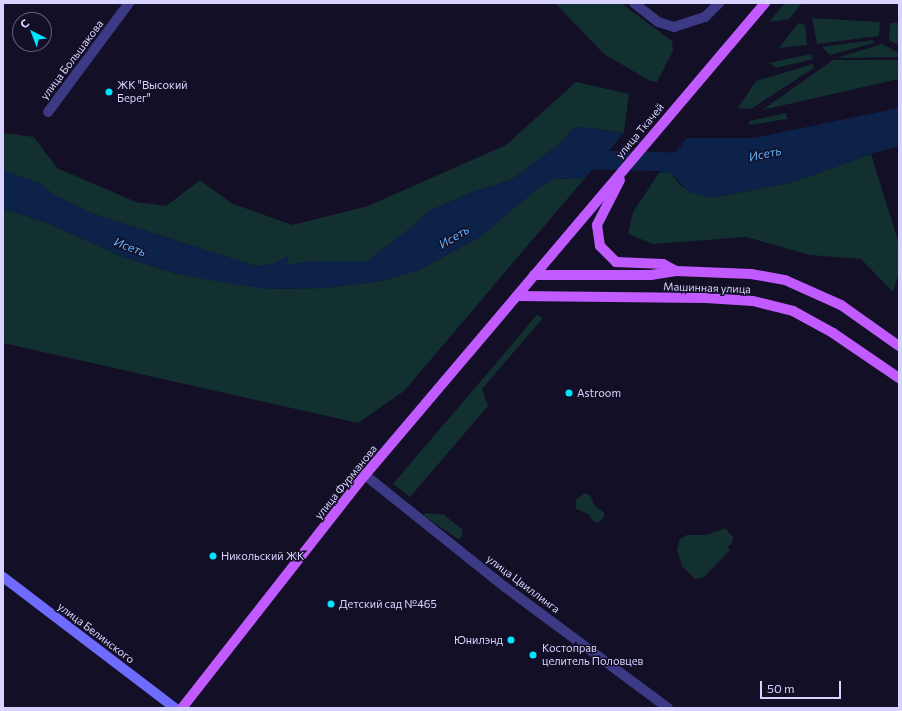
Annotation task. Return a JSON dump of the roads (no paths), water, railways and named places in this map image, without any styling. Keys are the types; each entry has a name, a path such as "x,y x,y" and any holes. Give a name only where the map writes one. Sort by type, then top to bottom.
{"main road":[{"name":"улица Ткачей","path":"534,275 765,3"},
{"path":"626,167 597,225 600,246 608,257 623,265 663,264 676,271"},
{"name":"Машинная улица","path":"534,275 651,275 676,271 751,274 785,280 841,305 899,346"},
{"name":"улица Фурманова","path":"182,708 365,475 534,275"},
{"name":"Машинная улица","path":"517,296 706,298 753,301 793,311 833,333 899,378"},
{"name":"улица Белинского","path":"3,577 175,708"}],"street":[{"name":"улица Большакова","path":"48,112 129,3"},
{"path":"634,3 658,22 674,27 705,17 719,3"},
{"name":"улица Цвиллинга","path":"365,475 506,587 668,708"}],"water":[{"path":"899,108 899,146 871,154 793,182 711,198 690,193 670,172 659,173 687,138 754,138"},
{"path":"580,127 624,133 585,178 554,179 539,187 480,237 419,270 381,281 323,288 267,289 177,274 121,256 45,222 3,209 3,171 41,184 54,195 91,213 255,266 273,264 288,256 288,265 313,261 367,261 417,223 427,212 470,193 513,179 561,143 572,129"}],"waterway":[{"name":"Исеть","path":"575,159 694,162"}],"place":[{"name":"ЖК \"Высокий Берег\"","path":"109,92"},
{"name":"Astroom","path":"569,393"},
{"name":"Никольский ЖК","path":"213,556"},
{"name":"Детский сад №465","path":"331,604"},
{"name":"Юнилэнд","path":"511,640"},
{"name":"Костоправ целитель Половцев","path":"533,655"}]}
